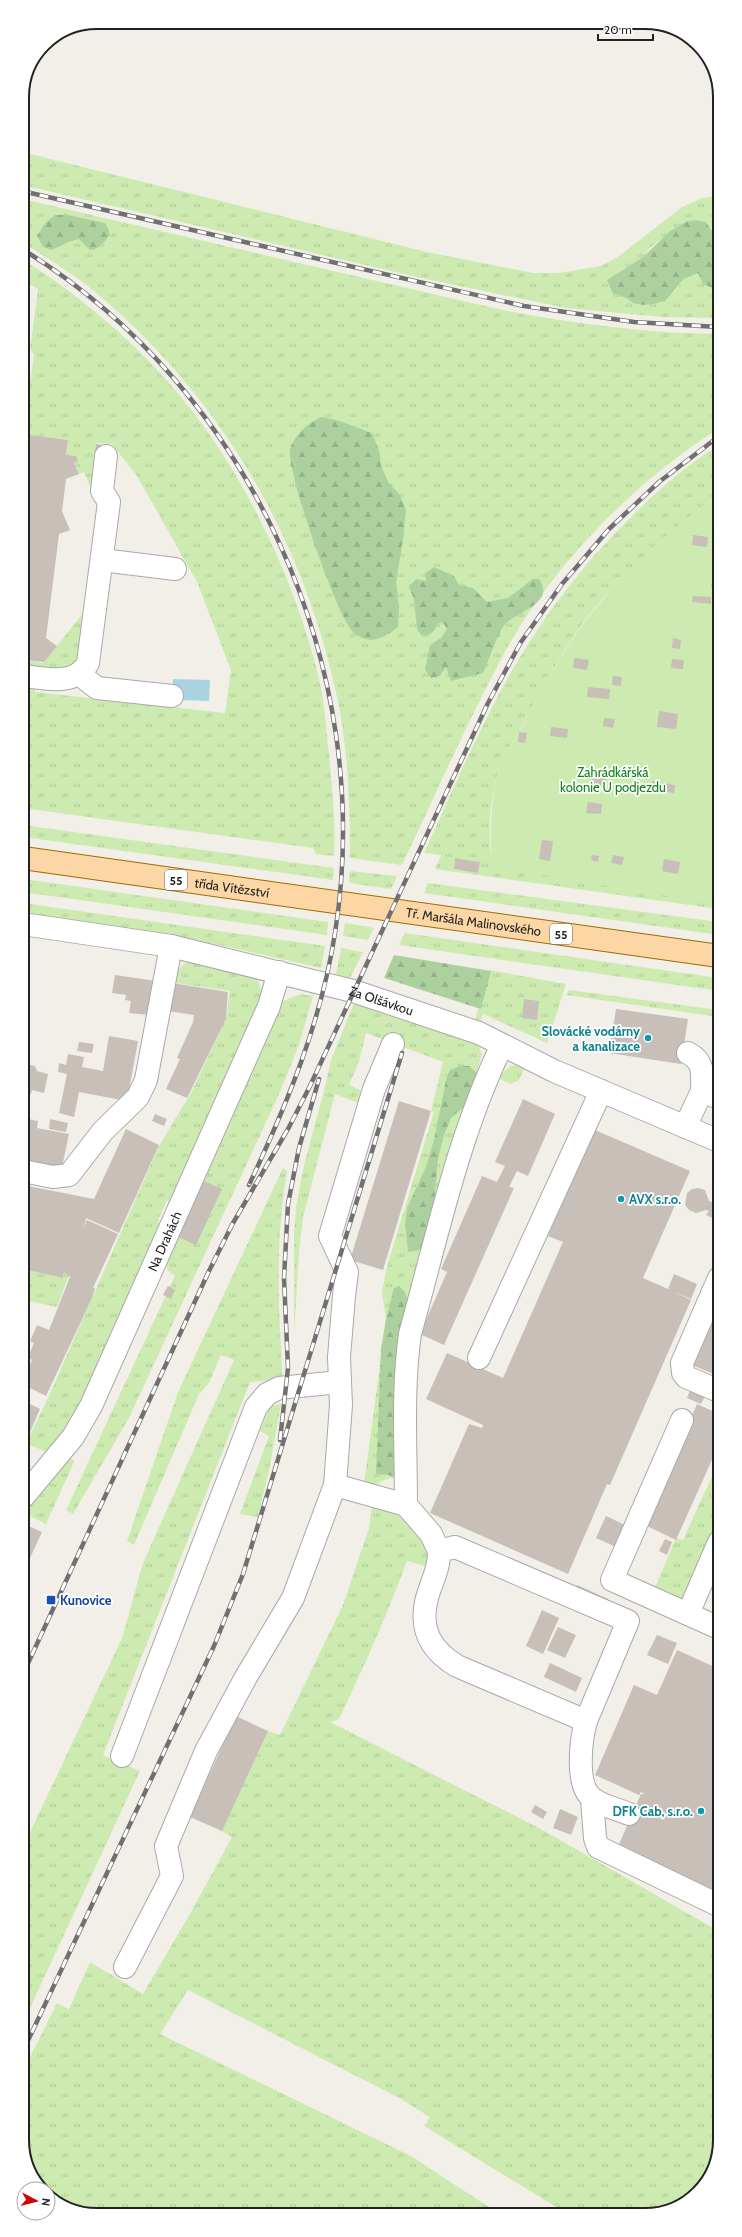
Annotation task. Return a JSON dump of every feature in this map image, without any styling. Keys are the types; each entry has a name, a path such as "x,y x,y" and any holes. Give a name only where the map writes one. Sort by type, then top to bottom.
{"main road":[{"name":"třída Vítězství","path":"29,859 370,907"},
{"name":"Tř. Maršála Malinovského","path":"370,907 713,955"}],"street":[{"path":"29,676 59,679 73,678 84,670 90,655 109,502 102,491 106,456"},
{"path":"102,560 175,569"},
{"path":"79,674 101,689 172,696"},
{"name":"Za Olšávkou","path":"29,925 171,946 376,998 479,1033 554,1071 713,1139"},
{"path":"29,1172 53,1177 69,1175 103,1131 138,1097 146,1080 171,946"},
{"name":"Na Drahách","path":"29,1490 73,1437 91,1406 269,1006 278,972"},
{"path":"125,1967 172,1876 166,1846 206,1751 246,1677 293,1598 335,1485 341,1405 340,1357 347,1272 330,1236 374,1089 393,1044"},
{"path":"406,1504 405,1395 406,1364 410,1334 468,1128 488,1076 502,1045"},
{"path":"684,1127 710,1094 702,1068 697,1058 688,1053"},
{"path":"480,1358 601,1091"},
{"path":"713,1292 682,1363 682,1368 686,1377 713,1388"},
{"path":"122,1756 256,1407 267,1394 279,1388 340,1382"},
{"path":"682,1420 612,1580 713,1625"},
{"path":"335,1485 406,1504 431,1534 439,1551 438,1563 425,1614 426,1634 436,1650 457,1666 586,1721"},
{"path":"439,1551 455,1547 628,1621 586,1721 582,1737 581,1766 584,1785 592,1799 595,1838 598,1847 713,1903"},
{"path":"688,1614 713,1556"},
{"path":"592,1799 629,1814"}],"green space":[{"path":"29,154 427,252 533,273 559,273 601,266 618,257 682,207 702,198 713,197 713,230 711,230 706,222 685,222 651,247 643,257 607,280 613,294 626,298 633,303 675,291 684,279 698,273 713,286 713,318 662,317 566,308 421,278 29,187"},
{"path":"29,201 498,309 553,319 607,326 662,332 713,334 713,432 685,451 653,476 623,503 566,563 541,596 519,629 486,688 402,865 350,858 350,818 344,735 337,697 323,640 304,585 281,532 255,482 224,433 190,388 151,344 109,304 67,271 29,247"},
{"path":"55,215 68,215 105,223 109,230 109,236 101,245 93,250 90,250 79,239 68,242 52,250 43,247 37,236 46,222"},
{"path":"694,220 706,222 711,230 713,230 713,288 703,284 698,273 684,279 665,301 653,304 643,305 633,303 626,298 613,294 607,280 643,257 669,232 685,222"},
{"path":"29,264 92,309 156,368 193,412 214,441 253,506 286,577 311,648 320,683 329,754 334,830 334,856 316,854 313,848 29,809 29,685 36,686 35,692 225,713 231,670 197,582 137,476 112,444 97,443 95,456 100,468 94,496 84,472 79,474 74,463 78,461 76,457 66,455 68,440 29,435 29,382 34,355 30,349 38,289 29,283"},
{"path":"321,417 340,421 372,433 379,450 381,465 388,482 400,495 406,510 396,582 399,608 398,627 377,639 371,640 360,637 354,633 346,622 314,544 296,485 291,463 290,450 295,439 302,430"},
{"path":"713,449 713,499 645,555 618,582 592,611 557,662 501,762 493,798 490,821 490,843 491,853 713,891 713,908 435,869 441,855 424,853 477,737 523,653 550,612 593,557 639,509 683,470","holes":["455,858 480,862 478,872 454,869"]},
{"name":"Zahrádkářská kolonie U podjezdu","path":"713,499 713,903 503,869 492,860 491,850 491,825 495,785 502,761 558,662 592,613 616,584 643,557 688,517"},
{"path":"434,567 454,576 459,585 473,588 487,602 508,598 533,579 539,579 543,588 542,595 532,607 515,617 503,627 483,673 451,681 446,667 440,676 431,678 425,670 430,645 441,638 447,629 444,624 440,622 430,634 421,635 417,629 414,599 409,587 416,579 426,581 426,573"},
{"path":"87,608 84,645 77,660 70,666 61,669 29,667 29,661 43,663"},
{"path":"29,826 334,868 333,880 29,838"},
{"path":"350,871 397,876 391,889 349,883"},
{"path":"29,880 328,922 327,935 29,893"},
{"path":"428,883 713,921 713,934 424,893"},
{"path":"29,904 325,946 321,968 215,944 29,914"},
{"path":"345,923 374,928 368,940 343,936"},
{"path":"405,933 713,977 713,990 399,945"},
{"path":"341,948 363,952 350,978 336,974"},
{"path":"394,955 491,971 481,1009 384,978"},
{"path":"188,960 257,978 262,993 261,1003 174,1204 167,1200 159,1218 158,1232 77,1415 46,1452 29,1444 29,1437 48,1398 159,1146 192,1091 226,1019 230,991 176,983 178,970"},
{"path":"489,970 566,984 547,1043 483,1014 480,1023 475,1021"},
{"path":"569,990 713,1009 713,1016 566,995"},
{"path":"300,994 313,996 299,1045 280,1092 129,1418 73,1514 66,1510 175,1276 168,1271 165,1262 281,1002"},
{"path":"354,1003 477,1042 482,1054 432,1226 397,1477 384,1480 374,1486 364,1484 386,1320 382,1292 387,1266 434,1112 431,1111 443,1062 366,1033 359,1062 349,1085 360,1090 359,1103 335,1094 303,1217 299,1252 294,1335 294,1235 296,1207 304,1165 331,1060"},
{"path":"514,1065 525,1067 519,1080 511,1084 497,1078 508,1068"},
{"path":"460,1066 469,1066 477,1073 468,1103 451,1118 444,1135 438,1159 432,1226 426,1249 408,1252 405,1224 407,1208 426,1167 434,1140 446,1080 450,1070"},
{"path":"283,1168 287,1171 283,1198 279,1250 279,1301 283,1380 250,1382 103,1755 140,1771 29,2010 29,1834 122,1638 143,1563 234,1360 221,1355 209,1383 199,1394 134,1545 127,1541 178,1392"},
{"path":"29,1270 63,1278 64,1272 69,1275 57,1307 29,1301"},
{"path":"399,1286 405,1292 410,1306 401,1479 388,1475 376,1474 381,1349 386,1319 394,1288"},
{"path":"281,1404 269,1471 258,1517 240,1514 269,1436 260,1431 270,1406"},
{"path":"70,1459 73,1459 74,1462 46,1524 29,1516 29,1507"},
{"path":"713,1474 713,1531 681,1605 653,1592 676,1538 683,1540"},
{"path":"372,1507 390,1511 407,1521 429,1551 429,1567 407,1561 375,1641 339,1719 330,1722 541,1829 713,1928 712,2149 706,2170 699,2181 690,2191 675,2201 662,2206 645,2208 558,2208 424,2126 430,2117 401,2099 188,1990 160,2034 411,2156 490,2208 93,2208 84,2207 63,2199 56,2194 56,2181 43,2181 36,2170 31,2157 29,2140 29,2059 57,2003 69,2009 90,1962 143,1994 191,1912 232,1837 221,1831 268,1731 280,1735 343,1605 369,1528"}],"water":[{"path":"173,679 210,680 209,701 180,700 172,692"}],"building":[{"path":"29,435 68,440 66,455 76,456 78,461 74,463 79,474 66,479 62,511 70,530 59,534 46,638 57,646 44,662 29,661"},
{"path":"96,444 112,446 111,454 95,452"},
{"path":"693,535 708,537 707,547 692,545"},
{"path":"713,576 713,587 711,587"},
{"path":"693,596 711,597 711,604 692,602"},
{"path":"673,638 681,640 680,649 672,648"},
{"path":"574,658 589,660 587,670 573,668"},
{"path":"672,659 684,660 683,669 671,668"},
{"path":"613,676 622,677 621,686 612,685"},
{"path":"588,687 610,689 609,699 587,697"},
{"path":"659,711 678,714 676,729 657,727"},
{"path":"604,718 615,719 613,728 603,726"},
{"path":"551,727 568,729 567,738 550,736"},
{"path":"519,732 527,733 525,743 518,742"},
{"path":"592,773 607,775 605,787 591,785"},
{"path":"652,781 675,785 674,793 651,790"},
{"path":"588,802 602,804 601,814 586,813"},
{"path":"542,840 553,841 550,861 539,859"},
{"path":"592,855 599,856 598,862 591,860"},
{"path":"613,855 624,857 622,865 611,863"},
{"path":"455,858 480,862 478,873 454,869"},
{"path":"664,859 680,862 678,874 662,871"},
{"path":"115,975 156,981 149,1015 129,1013 131,1001 125,1000 126,995 112,993"},
{"path":"172,983 228,992 226,1019 187,1098 166,1089 180,1059 177,1058 193,1022 194,1015 168,1011"},
{"path":"524,999 539,1001 537,1020 522,1018"},
{"name":"Slovácké vodárny a kanalizace","path":"616,1009 688,1019 681,1064 609,1053"},
{"path":"109,1036 138,1041 127,1101 79,1092 74,1117 59,1113 67,1074 58,1072 59,1063 66,1065 68,1054 84,1057 82,1067 103,1071"},
{"path":"79,1042 94,1044 92,1053 77,1051"},
{"path":"29,1064 35,1066 37,1071 48,1074 44,1093 32,1090 31,1094 29,1094"},
{"path":"523,1099 555,1114 528,1176 517,1171 509,1187 514,1188 444,1345 420,1334 447,1272 441,1269 482,1176 497,1182 505,1166 495,1162"},
{"path":"399,1101 431,1111 383,1270 350,1260"},
{"path":"155,1114 167,1119 164,1126 152,1121"},
{"path":"29,1119 38,1121 37,1128 69,1134 62,1167 29,1160"},
{"path":"50,1119 68,1123 66,1132 49,1129"},
{"path":"126,1129 159,1145 119,1233 86,1218 84,1227 87,1220 118,1234 93,1288 95,1288 92,1298 46,1396 29,1388 29,1366 32,1360 29,1358 29,1355 34,1343 30,1341 37,1325 49,1330 70,1277 64,1272 63,1278 29,1270 29,1186 94,1199"},
{"path":"595,1130 690,1171 643,1278 668,1289 674,1274 697,1284 691,1299 672,1291 691,1300 610,1485 607,1484 568,1574 430,1513 469,1424 482,1428 483,1425 426,1399 447,1353 503,1378 563,1242 548,1236"},
{"path":"204,1181 222,1189 196,1245 178,1237"},
{"path":"698,1188 705,1190 709,1201 712,1202 713,1200 713,1218 706,1215 709,1211 706,1210 696,1213 689,1210 685,1205 687,1193 692,1189"},
{"path":"168,1286 175,1290 171,1299 163,1295"},
{"path":"713,1319 713,1374 692,1365"},
{"path":"691,1388 706,1394 701,1404 687,1398"},
{"path":"29,1404 40,1409 29,1434"},
{"path":"697,1404 713,1411 713,1457 676,1540 645,1525"},
{"path":"606,1516 625,1525 614,1546 596,1538"},
{"path":"29,1526 42,1532 29,1560"},
{"path":"665,1539 672,1542 667,1555 659,1551"},
{"path":"577,1585 608,1599 605,1605 574,1592"},
{"path":"542,1610 559,1618 543,1654 526,1646"},
{"path":"558,1627 576,1635 565,1658 547,1650"},
{"path":"657,1635 677,1643 668,1664 647,1655"},
{"path":"677,1650 713,1666 713,1891 617,1849 641,1794 645,1794 641,1792 639,1795 595,1775 634,1685 657,1695"},
{"path":"550,1663 582,1678 576,1692 544,1677"},
{"path":"236,1716 268,1731 222,1831 190,1817"},
{"path":"535,1805 547,1812 543,1819 531,1812"},
{"path":"560,1809 578,1817 571,1835 553,1828"}],"railway":[{"path":"29,193 524,306 634,322 713,327"},
{"path":"29,254 103,308 173,378 233,458 280,545 315,638 336,735 343,834 335,933 329,966 312,1031 289,1093 249,1185"},
{"path":"29,1661 209,1271 233,1223 288,1129 310,1086 488,703 521,642 562,584 609,529 659,482 713,441"},
{"path":"29,2038 214,1646 243,1574 402,1053"},
{"path":"280,1440 288,1368 284,1278 288,1204 299,1148 319,1079"}],"place":[{"name":"Slovácké vodárny a kanalizace","path":"648,1038"},
{"name":"AVX s.r.o.","path":"621,1199"},
{"name":"Kunovice","path":"51,1600"},
{"name":"DFK Cab, s.r.o.","path":"701,1811"}]}
